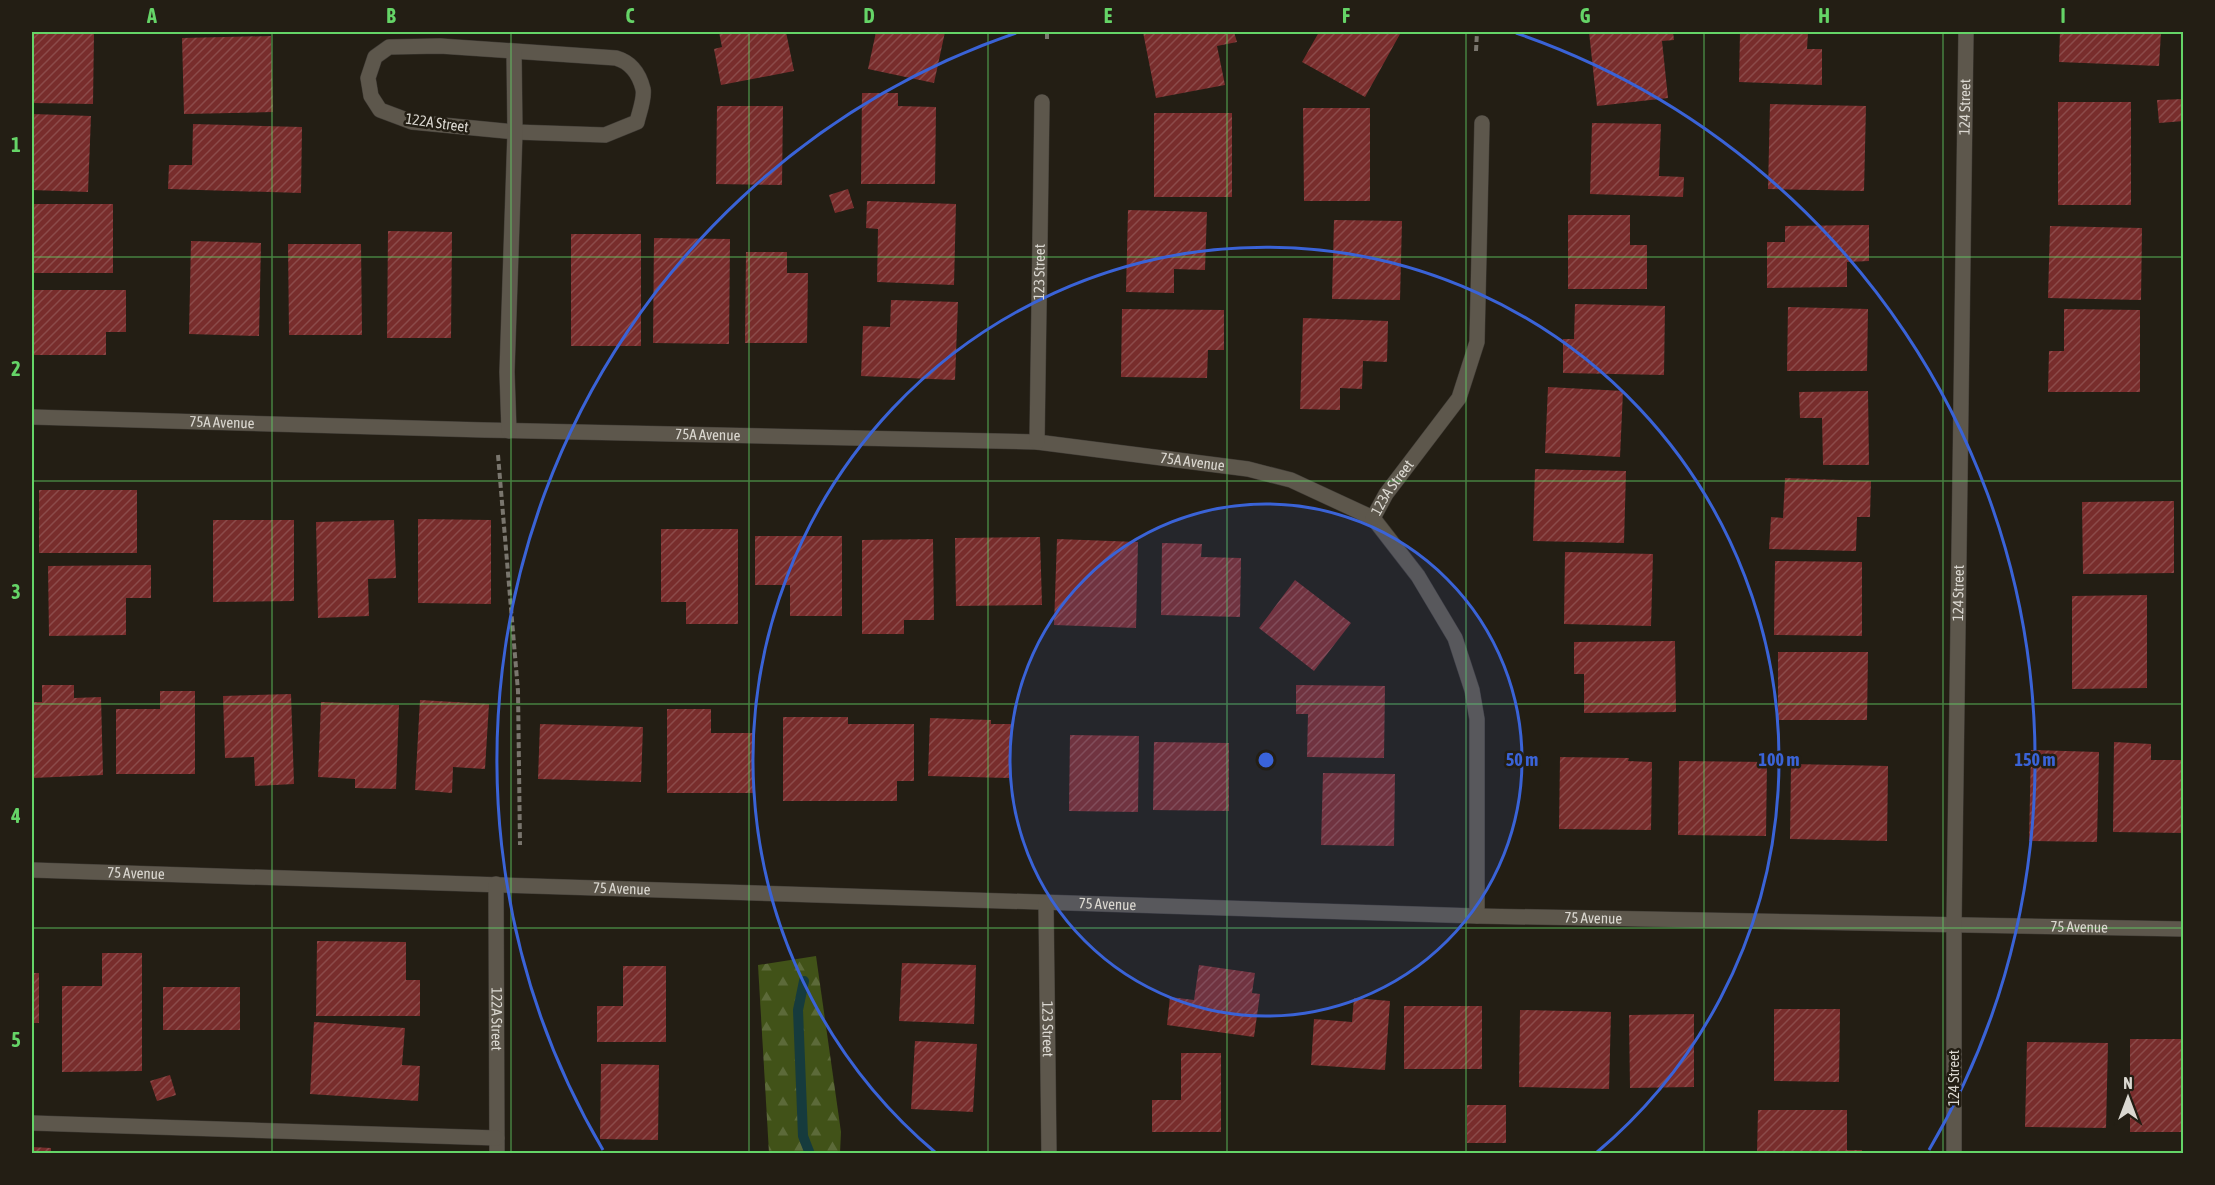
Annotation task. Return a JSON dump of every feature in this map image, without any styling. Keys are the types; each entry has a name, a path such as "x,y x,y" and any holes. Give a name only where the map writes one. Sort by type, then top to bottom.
{"street":[{"name":"124 Street","path":"1954,1154 1954,924 1966,32"},
{"name":"122A Street","path":"440,46 616,58 627,61 632,66 643,90 637,122 605,135 515,132 412,122 380,110 371,96 368,78 375,57 389,47 440,46"},
{"path":"509,431 507,372 515,132 514,52"},
{"name":"123 Street","path":"1037,442 1042,102"},
{"name":"123A Street","path":"1477,916 1477,719 1472,690 1455,638 1418,576 1373,518 1386,494 1459,398 1477,342 1482,123"},
{"name":"75A Avenue","path":"32,417 509,431 1037,442 1248,469 1291,480 1373,518"},
{"name":"75 Avenue","path":"32,870 1477,916 2184,929"},
{"name":"122A Street","path":"496,884 497,1146"},
{"name":"123 Street","path":"1046,903 1049,1154"},
{"path":"32,1123 497,1146"}],"path":[{"path":"1047,32 1047,39"},
{"path":"1476,51 1477,32"},
{"path":"498,454 518,691 520,844"}],"green space":[{"path":"816,956 841,1132 840,1153 769,1153 758,965"}],"building":[{"path":"32,32 94,32 93,104 32,103"},
{"path":"719,32 786,32 794,71 721,85 714,49 722,47"},
{"path":"876,32 945,32 934,83 868,69"},
{"path":"1143,32 1234,32 1237,42 1217,46 1225,85 1156,98"},
{"path":"1319,32 1396,32 1400,34 1365,97 1302,62"},
{"path":"1589,32 1673,32 1674,40 1662,41 1668,98 1597,106"},
{"path":"1740,32 1808,32 1807,49 1822,49 1822,85 1739,82"},
{"path":"2060,32 2161,32 2159,66 2059,62"},
{"path":"271,36 273,112 184,114 182,38"},
{"path":"862,93 898,93 898,106 936,107 935,184 861,184"},
{"path":"2184,99 2184,121 2159,123 2157,100"},
{"path":"2058,102 2131,102 2131,205 2058,205"},
{"path":"1770,104 1866,106 1864,191 1768,189"},
{"path":"717,106 783,106 782,185 716,184"},
{"path":"1303,108 1370,108 1370,201 1304,201"},
{"path":"1154,113 1232,113 1232,197 1154,197"},
{"path":"32,114 91,116 88,192 32,190"},
{"path":"1592,123 1661,124 1659,176 1684,177 1683,197 1590,194"},
{"path":"193,124 302,127 301,193 168,189 169,165 192,165"},
{"path":"848,189 854,208 835,213 829,195"},
{"path":"867,201 956,204 954,285 877,282 878,229 866,228"},
{"path":"32,204 113,204 113,273 32,273"},
{"path":"1128,210 1207,212 1205,270 1174,269 1174,293 1126,292"},
{"path":"1568,215 1630,215 1630,245 1647,245 1647,289 1568,289"},
{"path":"1334,220 1402,221 1400,300 1332,299"},
{"path":"1869,225 1869,261 1847,262 1847,287 1767,288 1767,242 1785,242 1785,226"},
{"path":"2050,226 2142,228 2141,300 2048,298"},
{"path":"388,231 452,232 451,338 387,338"},
{"path":"571,234 641,234 641,346 571,346"},
{"path":"654,238 730,239 729,344 653,343"},
{"path":"191,241 261,243 259,336 189,334"},
{"path":"288,244 361,244 362,335 289,335"},
{"path":"746,252 787,252 787,273 808,273 807,343 745,343"},
{"path":"32,290 126,290 126,332 106,332 106,355 32,355"},
{"path":"891,300 958,302 955,380 861,376 863,326 890,327"},
{"path":"1575,304 1665,306 1664,375 1563,373 1563,339 1574,339"},
{"path":"1788,307 1868,309 1867,371 1787,371"},
{"path":"1122,309 1224,310 1224,350 1208,350 1207,378 1121,377"},
{"path":"2064,309 2140,310 2140,392 2048,392 2049,351 2064,351"},
{"path":"1303,318 1388,321 1387,362 1363,361 1362,389 1340,388 1340,410 1300,409"},
{"path":"1548,387 1623,391 1620,457 1545,453"},
{"path":"1868,391 1869,465 1823,465 1822,418 1800,418 1799,392"},
{"path":"1535,469 1626,471 1624,543 1533,541"},
{"path":"1785,478 1871,481 1870,517 1857,517 1856,551 1769,549 1771,517 1783,518"},
{"path":"39,490 137,490 137,553 39,553"},
{"path":"2174,501 2174,573 2083,574 2082,502"},
{"path":"418,519 491,520 491,604 418,603"},
{"path":"213,520 294,520 294,601 213,602"},
{"path":"394,520 396,578 368,579 369,616 318,618 316,522"},
{"path":"661,529 738,529 738,624 686,624 686,602 661,602"},
{"path":"755,536 842,536 842,616 790,616 790,585 755,585"},
{"path":"1040,537 1042,605 956,606 955,538"},
{"path":"933,539 934,620 904,620 904,634 862,634 862,540"},
{"path":"1057,539 1138,542 1136,628 1054,625"},
{"path":"1162,543 1202,544 1201,557 1241,558 1240,617 1161,615"},
{"path":"1565,552 1653,554 1651,626 1564,624"},
{"path":"1775,561 1862,562 1862,636 1774,635"},
{"path":"151,565 151,598 126,598 126,635 49,636 48,566"},
{"path":"1295,580 1351,623 1314,671 1259,628"},
{"path":"2147,595 2147,688 2072,689 2072,596"},
{"path":"1675,641 1676,712 1584,713 1584,674 1574,674 1574,642"},
{"path":"1778,652 1868,652 1867,720 1778,720"},
{"path":"42,685 74,685 74,698 101,697 103,775 32,778 32,702 42,702"},
{"path":"1296,685 1385,686 1384,758 1307,757 1308,714 1296,714"},
{"path":"160,691 195,691 195,774 116,774 116,709 160,709"},
{"path":"291,694 294,784 255,786 254,757 225,758 223,696"},
{"path":"420,700 489,704 485,769 453,767 452,793 415,790"},
{"path":"321,702 399,705 396,789 355,788 355,779 318,777"},
{"path":"667,709 711,709 711,733 754,733 754,793 667,793"},
{"path":"783,717 848,717 848,724 914,724 914,781 897,781 897,801 783,801"},
{"path":"930,718 991,720 991,724 1011,724 1009,778 928,776"},
{"path":"540,724 643,727 641,782 538,779"},
{"path":"1070,735 1139,736 1138,812 1069,811"},
{"path":"1154,742 1229,743 1229,811 1153,810"},
{"path":"2114,742 2151,744 2151,760 2184,760 2184,833 2113,832"},
{"path":"2031,750 2099,752 2097,842 2029,841"},
{"path":"1560,757 1629,758 1628,761 1652,762 1651,830 1559,829"},
{"path":"1679,761 1767,762 1766,836 1678,835"},
{"path":"1791,764 1888,766 1887,841 1790,839"},
{"path":"1323,773 1395,774 1394,846 1321,845"},
{"path":"317,941 406,942 406,980 420,980 420,1016 316,1016"},
{"path":"102,953 142,953 142,1071 62,1072 62,986 102,986"},
{"path":"902,963 976,965 974,1024 899,1021"},
{"path":"1199,965 1255,973 1252,993 1260,994 1254,1037 1167,1025 1170,997 1194,1000"},
{"path":"623,966 666,966 666,1042 597,1042 597,1006 623,1006"},
{"path":"32,973 39,973 39,1023 32,1023"},
{"path":"163,987 240,987 240,1030 163,1030"},
{"path":"1354,998 1390,1001 1385,1070 1311,1065 1314,1019 1352,1022"},
{"path":"1404,1006 1482,1006 1482,1069 1404,1069"},
{"path":"1774,1009 1840,1009 1839,1082 1774,1081"},
{"path":"1520,1010 1611,1012 1609,1089 1519,1087"},
{"path":"1694,1014 1694,1087 1630,1088 1629,1015"},
{"path":"314,1022 405,1028 402,1065 420,1066 418,1101 310,1094"},
{"path":"2130,1039 2184,1039 2184,1132 2130,1132"},
{"path":"915,1041 977,1044 973,1112 911,1109"},
{"path":"2027,1042 2108,1043 2106,1128 2025,1127"},
{"path":"1181,1053 1221,1053 1221,1132 1152,1132 1152,1100 1181,1100"},
{"path":"601,1064 659,1065 658,1140 600,1139"},
{"path":"170,1075 176,1095 157,1101 150,1081"},
{"path":"1467,1105 1506,1105 1506,1143 1467,1143"},
{"path":"1758,1110 1847,1110 1847,1150 1862,1150 1862,1154 1757,1154"},
{"path":"32,1147 51,1148 51,1154 32,1154"}],"waterway":[{"path":"804,981 798,1010 803,1136 810,1154"}]}
